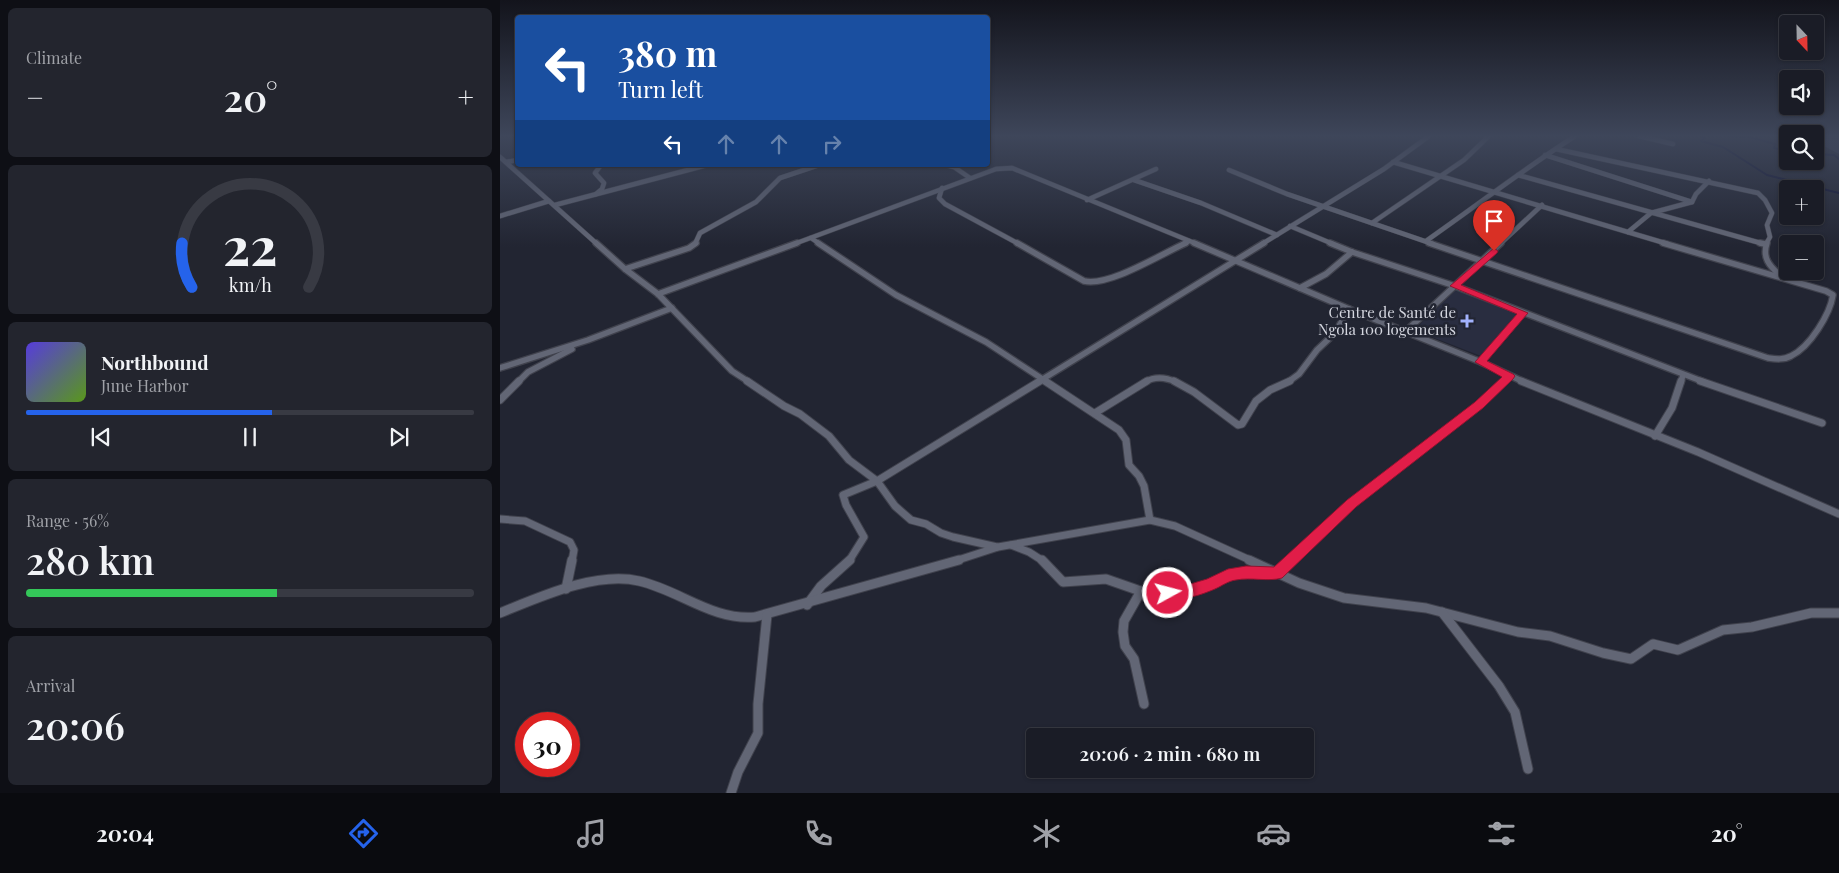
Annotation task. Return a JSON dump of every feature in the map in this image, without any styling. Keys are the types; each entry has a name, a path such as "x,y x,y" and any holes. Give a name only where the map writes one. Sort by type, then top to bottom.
{"street":[{"path":"520,173 549,201 658,294 732,372 817,426 829,436 849,460 877,481 895,506 911,520 926,524 954,537 998,547"},
{"path":"594,195 602,189 604,183 595,173"},
{"path":"555,205 677,173"},
{"path":"626,268 689,248 703,230 756,202 780,178 795,173"},
{"path":"963,173 970,178"},
{"path":"658,294 984,173"},
{"path":"1024,173 1481,362 1509,376 1698,452 1839,514"},
{"path":"1087,200 1148,173"},
{"path":"1236,173 1372,223 1768,358 1783,359 1796,354 1815,332 1833,301 1833,295 1826,291 1790,280"},
{"path":"807,605 817,589 852,559 864,537 858,524 843,503 843,495 877,481 1376,173"},
{"path":"1427,173 1542,205 1779,277"},
{"path":"1372,223 1446,173"},
{"path":"1601,173 1692,202"},
{"path":"1671,173 1750,190 1762,196 1772,213 1767,225 1770,238 1765,244 1764,255 1768,265 1779,273"},
{"path":"1426,241 1495,192 1502,184 1518,175 1765,244"},
{"path":"1134,180 1208,205 1239,221 1276,236"},
{"path":"1628,232 1638,228 1645,216 1651,212 1692,202 1696,194 1709,181"},
{"path":"942,188 939,198 945,204 1084,281 1102,282 1189,241"},
{"path":"500,216 549,201"},
{"path":"1405,332 1542,205"},
{"path":"1290,226 1352,252 1455,286 1683,375 1822,423"},
{"path":"811,238 896,295 986,342 1119,430 1126,440 1129,465 1139,476 1144,486 1150,520"},
{"path":"1300,288 1326,274 1352,252"},
{"path":"500,368 588,340 672,308"},
{"path":"1095,413 1152,378 1160,376 1192,391 1238,425 1242,424 1256,401 1270,390 1286,384 1299,374 1317,350 1335,333 1349,309"},
{"path":"1481,362 1523,313"},
{"path":"500,400 528,372 588,340"},
{"path":"1655,436 1672,408 1683,375"},
{"path":"1010,545 1032,552 1047,562 1064,582 1106,579 1120,582 1148,594 1187,591 1212,584 1228,575 1246,572 1277,573 1351,503 1479,405 1509,376"},
{"path":"500,520 525,521 570,542 574,550 566,589"},
{"path":"500,613 541,596 612,579 638,580 710,610 744,617 767,615 936,568 998,547 1150,520 1175,526 1321,592 1344,598 1426,608 1518,632 1550,636 1603,653 1631,659 1653,644 1678,650 1722,630 1752,627 1812,613 1839,613"},
{"path":"1141,592 1124,622 1123,632 1124,646 1134,659 1144,704"},
{"path":"1442,612 1454,633 1496,682 1515,713 1528,769"},
{"path":"730,793 738,772 758,734 758,704 767,615"}],"shaded area":[{"name":"Centre de Santé de Ngola 100 logements","path":"1456,290 1519,313 1481,356 1414,330"}],"waterway":[{"path":"1764,173 1839,193"}],"place":[{"name":"Centre de Santé de Ngola 100 logements","path":"1467,321"}],"route":[{"path":"1168,593 1187,591 1212,584 1228,575 1246,572 1277,573 1351,503 1479,405 1509,376 1481,362 1508,333 1523,313 1455,286 1494,251"}]}
